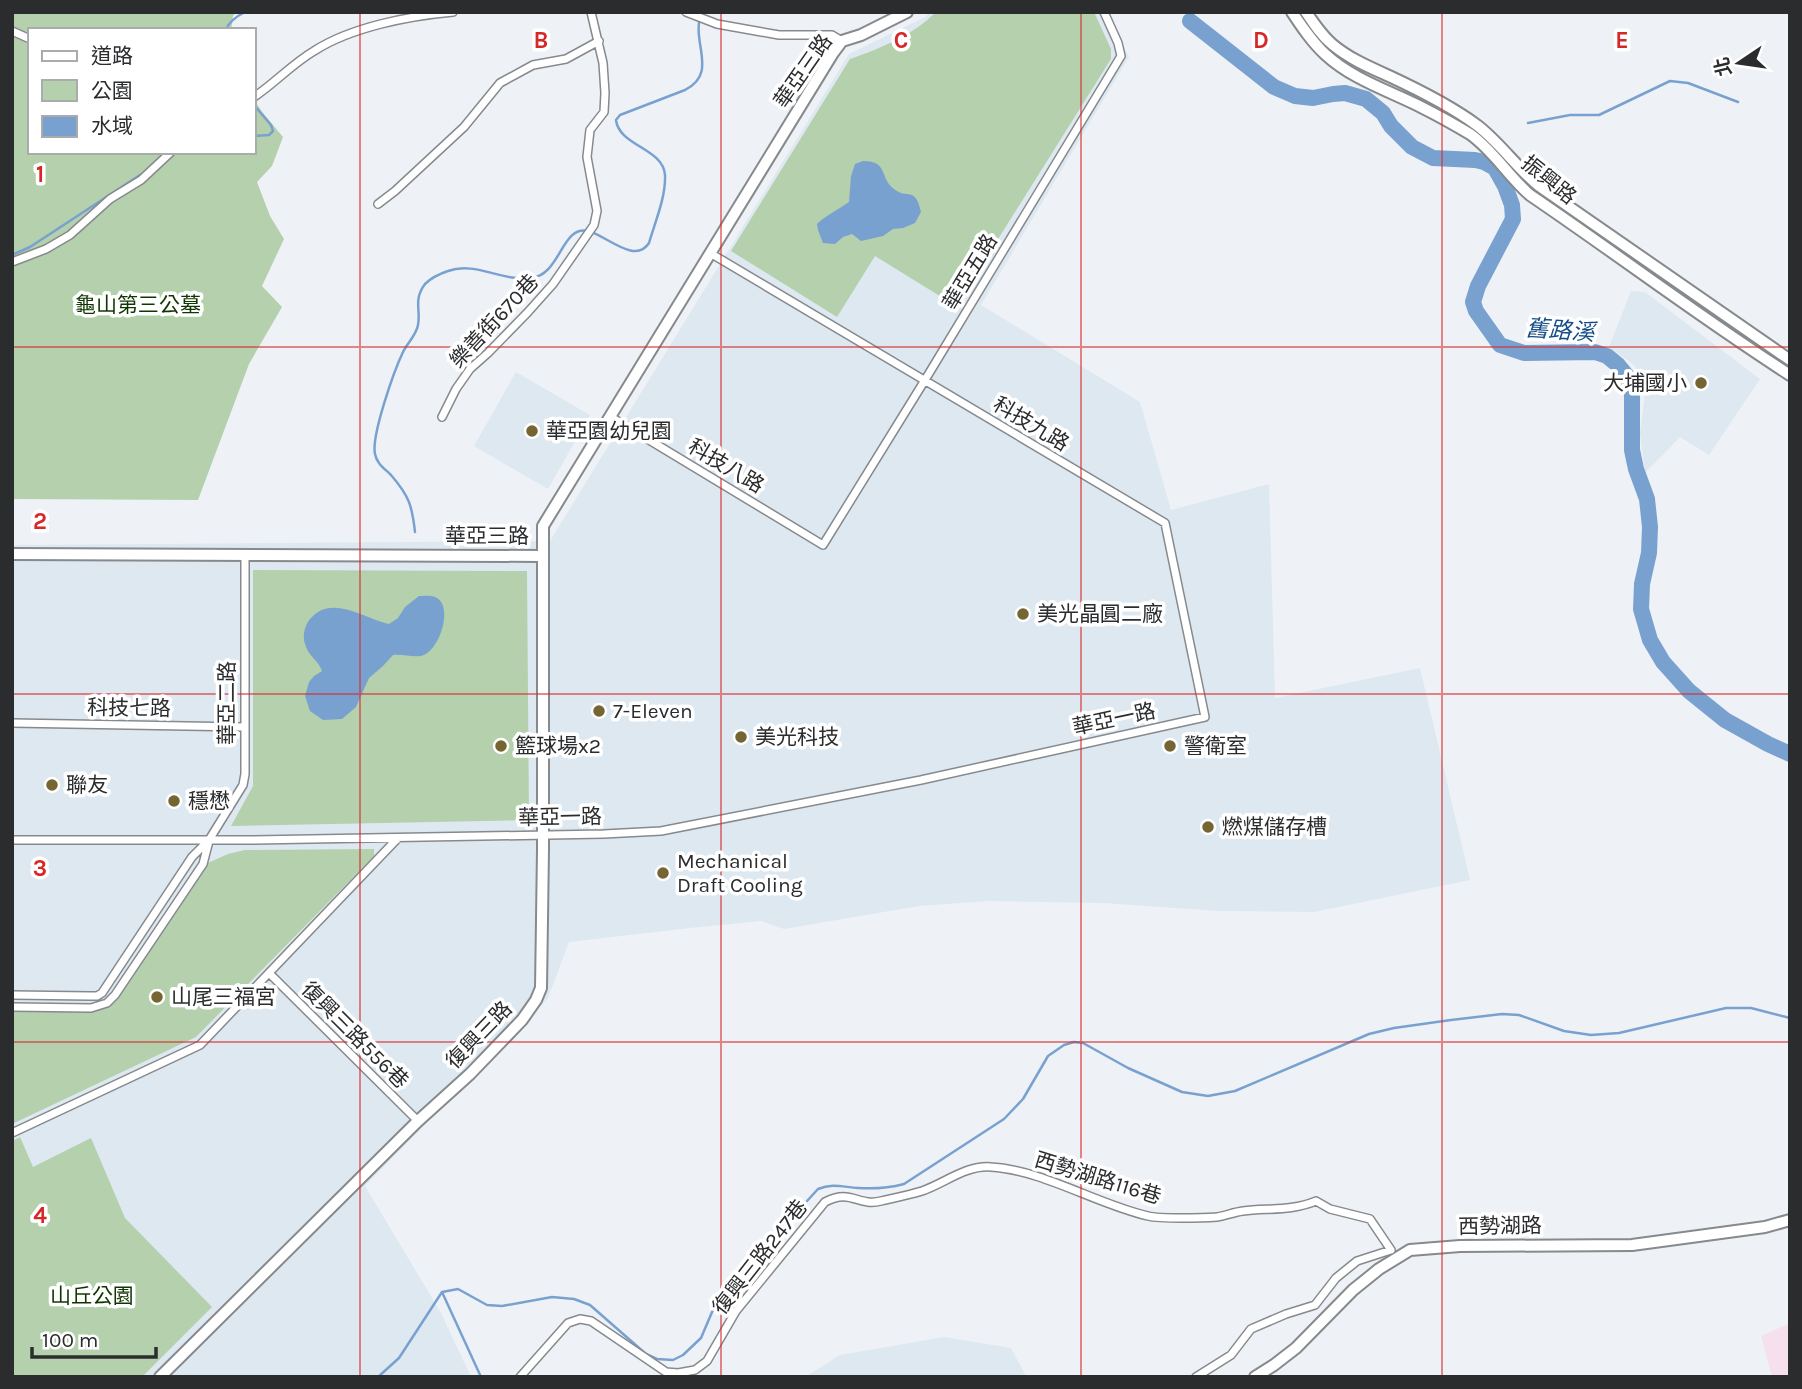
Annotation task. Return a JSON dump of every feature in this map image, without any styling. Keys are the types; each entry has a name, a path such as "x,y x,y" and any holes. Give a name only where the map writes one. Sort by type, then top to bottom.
{"street":[{"path":"256,95 329,41 373,26 453,12"},
{"name":"樂善街670巷","path":"442,417 470,369 553,284 594,225 597,211 587,157 590,130 604,113 603,63 591,12"},
{"name":"華亞三路","path":"12,554 542,556 544,521 611,417 825,65 842,41 861,35 906,12"},
{"name":"華亞五路","path":"823,545 1121,56 1104,12"},
{"name":"振興路","path":"1292,12 1312,40 1339,65 1360,79 1423,108 1472,136 1530,195 1790,374"},
{"name":"振興路","path":"1306,12 1333,46 1364,65 1429,96 1477,125 1539,186 1790,360"},
{"path":"690,13 717,24 779,35 832,35 842,41"},
{"path":"12,30 28,38"},
{"path":"378,204 396,191 464,127 500,83 533,65 566,59 599,41"},
{"path":"12,262 46,249 70,235 110,199 142,180 170,154"},
{"name":"科技九路","path":"710,253 1165,523 1205,717"},
{"path":"1761,356 1769,346"},
{"name":"科技八路","path":"611,417 823,545"},
{"name":"華亞二路","path":"12,995 97,996 102,993 192,857 209,840 243,785 245,555"},
{"name":"復興三路","path":"160,1377 418,1121 470,1074 522,1020 536,1000 541,988 542,556"},
{"name":"華亞一路","path":"12,840 398,838 662,831 921,780 1205,717"},
{"name":"科技七路","path":"12,723 244,727"},
{"path":"12,1133 200,1045 398,838"},
{"name":"華亞二路","path":"12,1007 91,1008 107,1003 116,995 203,864 209,840"},
{"name":"復興三路556巷","path":"268,973 418,1121"},
{"name":"西勢湖路116巷","path":"835,1197 847,1195 876,1203 921,1191 964,1170 989,1166 1040,1177 1099,1201 1151,1217 1217,1217 1242,1211 1292,1209 1316,1201 1330,1209 1370,1219 1391,1250 1357,1261 1336,1278 1315,1306 1286,1314 1251,1329 1231,1355 1196,1377"},
{"name":"復興三路247巷","path":"520,1377 568,1323 580,1319 590,1321 666,1371 678,1373 695,1370 707,1361 736,1311 825,1202 835,1197"},
{"name":"西勢湖路","path":"1255,1377 1296,1348 1353,1290 1379,1269 1410,1250 1488,1245 1632,1245 1765,1227 1790,1220"}],"shaded area":[{"path":"930,12 1105,12 1129,57 981,305 1140,402 1171,510 1269,484 1275,698 1420,668 1470,880 1314,912 1218,911 1104,903 988,901 919,906 784,929 761,921 569,942 548,998 365,1186 441,1313 471,1377 12,1377 12,545 550,541 849,54 925,17"},
{"name":"大埔國小","path":"1631,291 1645,292 1760,379 1709,455 1680,437 1645,473 1640,433 1646,386 1634,365 1609,347"},
{"name":"華亞園幼兒園","path":"516,372 590,415 548,489 474,446"},
{"path":"1790,1323 1790,1377 1772,1377 1761,1336"},
{"path":"944,1337 1011,1348 1026,1376 805,1377 840,1355"}],"green space":[{"name":"龜山第三公墓","path":"12,12 236,12 231,28 28,28 28,154 256,154 256,103 283,137 272,166 257,182 270,216 284,239 262,286 282,307 249,364 198,500 12,499"},
{"path":"936,12 1094,12 1111,49 1111,59 956,306 875,256 837,317 731,251 850,59 906,35"},
{"path":"253,570 527,571 529,820 231,826 253,786"},
{"path":"374,849 374,856 196,1037 12,1124 12,1010 93,1011 107,1008 117,998 208,863 228,854 245,850"},
{"name":"山丘公園","path":"20,1137 33,1167 91,1138 125,1218 212,1307 142,1377 12,1377 12,1141"}],"water":[{"path":"863,161 877,164 889,185 899,192 913,196 921,212 915,223 893,229 883,236 861,241 852,234 835,244 823,243 817,224 849,202 855,164"},
{"path":"419,596 435,597 444,609 442,628 434,647 421,656 393,655 369,678 356,707 342,719 323,720 310,711 305,696 309,682 322,671 308,652 304,641 306,627 311,618 319,611 339,608 389,624"}],"waterway":[{"path":"227,28 245,12"},
{"path":"415,532 409,501 397,482 377,461 375,445 394,373 417,329 421,290 435,276 458,269 468,268 521,278 541,275 549,269 572,235 579,231 588,231 628,250 643,249 649,243 660,209 665,175 657,159 625,136 616,120 620,115 685,90 695,83 701,74 702,65 699,34 702,12"},
{"name":"舊路溪","path":"1190,21 1274,87 1295,96 1313,98 1345,93 1366,99 1383,113 1391,126 1412,147 1433,158 1475,160 1495,168 1512,205 1513,219 1478,286 1473,302 1476,311 1500,345 1524,353 1595,352 1607,356 1627,376 1632,395 1632,450 1647,499 1650,527 1641,609 1650,640 1663,662 1689,691 1725,720 1790,754"},
{"path":"1528,123 1570,115 1599,115 1670,81 1688,83 1738,102"},
{"path":"256,107 273,131 269,135 256,136"},
{"path":"12,255 30,247 140,175"},
{"path":"378,1377 399,1358 442,1292 458,1289 487,1305 502,1306 552,1297 574,1299 590,1305 646,1354 657,1359 673,1360 683,1355 701,1338 718,1298 818,1189 833,1186 875,1188 904,1184 1004,1119 1023,1099 1048,1056 1074,1042 1083,1043 1128,1068 1182,1092 1208,1096 1235,1091 1369,1034 1451,1020 1502,1014 1519,1015 1564,1031 1591,1035 1619,1033 1726,1008 1751,1008 1790,1018"},
{"path":"442,1292 481,1377"}],"place":[{"name":"大埔國小","path":"1701,383"},
{"name":"華亞園幼兒園","path":"532,431"},
{"name":"美光晶圓二廠","path":"1023,614"},
{"name":"7-Eleven","path":"599,711"},
{"name":"美光科技","path":"741,737"},
{"name":"籃球場x2","path":"501,746"},
{"name":"警衛室","path":"1170,746"},
{"name":"聯友","path":"52,785"},
{"name":"穩懋","path":"174,801"},
{"name":"燃煤儲存槽","path":"1208,827"},
{"name":"Mechanical Draft Cooling","path":"663,873"},
{"name":"山尾三福宮","path":"157,997"}]}
